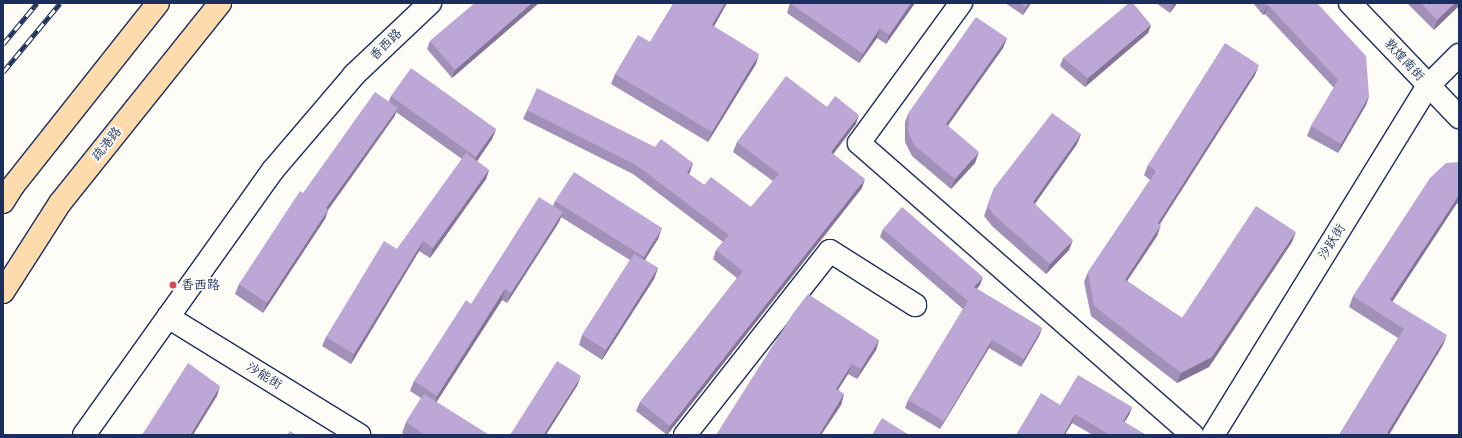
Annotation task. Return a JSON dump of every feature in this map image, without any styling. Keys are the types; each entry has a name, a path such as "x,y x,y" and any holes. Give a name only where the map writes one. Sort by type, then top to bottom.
{"highway":[{"path":"3,202 13,186 158,3"},
{"name":"疏港路","path":"3,292 60,203 220,3"}],"street":[{"name":"香西路","path":"84,435 273,170 354,75 430,3"},
{"path":"961,3 859,143 1192,435"},
{"name":"敦煌南街","path":"1350,3 1459,117"},
{"name":"沙跃街","path":"1213,435 1428,86 1459,55"},
{"path":"685,435 830,251 914,305"},
{"name":"沙能街","path":"168,317 359,435"}],"building":[{"path":"475,3 532,3 455,70 430,41"},
{"path":"674,3 725,3 712,25 759,54 712,132 615,74 638,35 650,42"},
{"path":"790,3 911,3 889,35 880,28 863,54"},
{"path":"1020,3 1029,3 1026,7"},
{"path":"1129,3 1133,3 1151,25 1088,78 1063,58"},
{"path":"1264,3 1317,3 1366,56 1369,96 1341,144 1311,126 1338,80 1268,5 1267,6"},
{"path":"1421,3 1455,3 1437,20"},
{"path":"976,17 1007,38 946,124 979,152 955,179 915,146 908,132 909,112"},
{"path":"1225,43 1259,65 1158,223 1161,225 1125,280 1182,318 1256,206 1296,232 1212,357 1181,373 1094,306 1088,272 1156,171 1148,165"},
{"path":"411,68 496,129 476,157 391,96"},
{"path":"786,76 827,107 835,96 859,115 831,152 865,179 670,426 640,402 743,271 716,250 729,235 636,165 527,110 537,88 655,147 661,139 693,163 687,173 704,185 711,177 751,207 779,174 737,142"},
{"path":"375,92 398,108 326,208 328,210 267,303 239,284 300,191 303,193"},
{"path":"1052,113 1081,134 1033,202 1073,240 1050,264 995,216 987,206 994,188"},
{"path":"466,153 489,170 433,248 423,241 354,354 326,337 384,241 397,249"},
{"path":"1459,162 1459,195 1390,300 1447,335 1387,433 1391,435 1339,435 1404,329 1353,296 1430,178 1446,163"},
{"path":"574,172 662,228 644,257 555,201"},
{"path":"539,197 563,212 511,293 505,289 437,396 414,381 466,300 471,304"},
{"path":"902,207 983,277 974,287 1042,328 1024,359 992,340 944,421 908,400 968,301 883,229"},
{"path":"634,254 658,268 606,350 582,335"},
{"path":"808,294 879,340 861,369 852,364 836,389 844,394 819,435 716,435 794,312"},
{"path":"557,361 581,376 543,435 510,435"},
{"path":"188,363 220,386 190,435 142,435"},
{"path":"1078,375 1132,407 1123,421 1146,435 1110,435 1075,414 1063,435 1016,435 1041,393 1060,405"},
{"path":"424,394 489,435 425,435 406,422"},
{"path":"882,418 909,435 872,435"},
{"path":"290,431 296,435 287,435"}],"railway":[{"path":"3,44 37,3"},
{"path":"3,72 60,3"}],"place":[{"name":"香西路","path":"173,285"}]}
